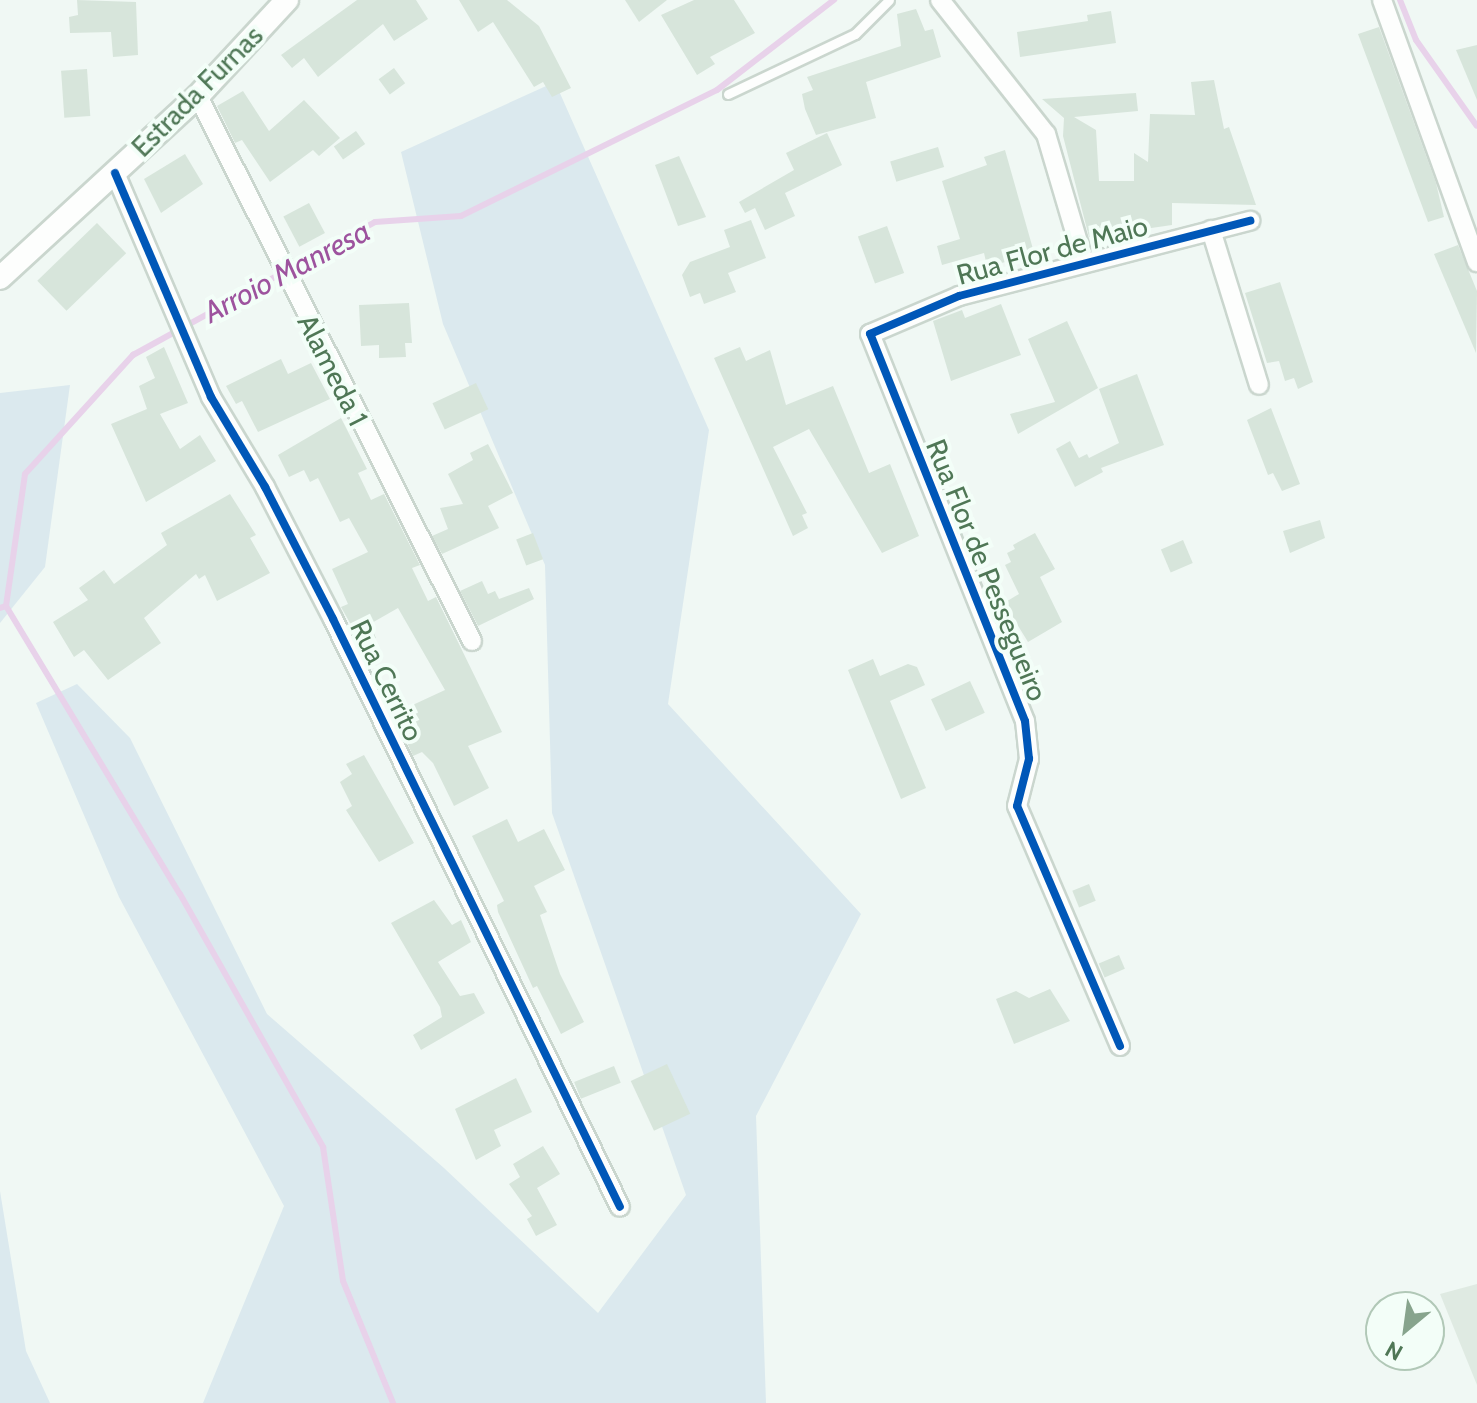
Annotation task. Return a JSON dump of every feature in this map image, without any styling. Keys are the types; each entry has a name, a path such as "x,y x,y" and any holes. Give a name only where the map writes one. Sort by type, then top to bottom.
{"street":[{"name":"Estrada Furnas","path":"0,278 198,96 287,0"},
{"path":"940,0 1046,134 1084,262"},
{"path":"1382,0 1477,262"},
{"name":"Alameda 1","path":"198,96 472,641"},
{"name":"Rua Cerrito","path":"115,173 211,397 333,619 620,1207"},
{"name":"Rua Flor de Maio","path":"870,334 959,296 1250,221"},
{"path":"1211,230 1259,385"},
{"name":"Rua Flor de Pessegueiro","path":"870,334 1025,721 1029,759 1017,806 1120,1046"}],"lane":[{"path":"728,94 855,34 889,0"}],"shaded area":[{"path":"555,82 709,430 668,704 861,914 756,1116 766,1403 203,1403 284,1206 119,897 36,703 77,684 130,738 267,1014 444,1168 598,1313 686,1195 552,813 545,565 443,324 401,152"},
{"path":"70,385 45,567 0,623 0,393"},
{"path":"0,1191 26,1351 50,1403 0,1403"},
{"path":"1477,1284 1477,1385 1445,1306 1445,1293"}],"building":[{"path":"77,0 136,2 138,55 113,57 111,32 70,33 69,17 78,15"},
{"path":"357,0 416,0 428,19 394,41 383,24 318,77 304,58 292,68 281,55"},
{"path":"459,0 507,0 539,26 571,88 552,97 543,82 534,87 493,22 478,32"},
{"path":"625,0 667,0 639,22"},
{"path":"694,0 734,0 755,33 710,57 715,64 697,75 661,15"},
{"path":"916,9 925,31 933,29 941,57 866,82 876,118 816,135 802,94 813,90 807,77 901,46 897,14"},
{"path":"1111,11 1116,43 1020,57 1017,32 1088,21 1087,15"},
{"path":"1379,27 1436,183 1444,217 1428,222 1358,34"},
{"path":"1477,45 1477,100 1456,50"},
{"path":"394,68 405,83 390,95 379,79"},
{"path":"87,69 90,116 64,118 61,71"},
{"path":"1214,80 1224,129 1229,127 1256,205 1172,203 1172,225 1089,237 1063,136 1064,118 1042,99 1136,93 1138,111 1074,117 1096,130 1099,181 1134,181 1134,153 1148,162 1150,114 1195,115 1191,82"},
{"path":"243,91 269,131 304,100 340,138 319,156 313,150 270,182 242,140 235,143 217,106"},
{"path":"356,131 365,144 343,160 334,146"},
{"path":"827,133 842,165 785,193 795,216 765,230 755,208 745,213 739,202 794,170 786,153"},
{"path":"938,147 944,167 896,182 890,162"},
{"path":"1005,150 1033,249 1014,256 1015,260 987,266 984,253 942,265 937,246 960,239 942,181 987,165 984,157"},
{"path":"185,154 203,184 161,213 144,179"},
{"path":"679,156 706,217 678,226 655,165"},
{"path":"309,203 325,233 299,247 283,217"},
{"path":"751,220 766,258 728,273 736,292 704,304 700,293 690,297 682,275 690,262 730,247 724,230"},
{"path":"97,223 126,253 66,311 37,281"},
{"path":"887,226 904,273 875,284 858,237"},
{"path":"1458,245 1477,291 1476,353 1434,254"},
{"path":"1280,282 1313,382 1298,389 1294,378 1285,381 1279,361 1267,363 1245,293"},
{"path":"409,303 412,343 405,343 406,357 379,358 379,345 361,346 359,305"},
{"path":"1001,304 1021,355 951,381 933,321 962,310 965,318"},
{"path":"1067,321 1098,388 1018,434 1010,414 1055,402 1028,339"},
{"path":"164,347 188,403 160,414 180,449 200,435 216,461 146,502 111,424 147,409 139,386 155,378 146,357"},
{"path":"740,347 746,361 770,350 786,405 833,386 869,473 890,464 919,536 882,553 809,429 773,447 807,513 802,515 808,528 793,536 714,358"},
{"path":"281,359 288,374 311,363 330,399 258,432 242,401 236,404 226,386"},
{"path":"1137,374 1164,445 1101,468 1103,472 1075,487 1056,449 1070,441 1079,458 1087,454 1089,458 1119,443 1099,389"},
{"path":"476,383 488,409 445,430 432,403"},
{"path":"1271,408 1300,484 1282,491 1273,473 1268,475 1247,420"},
{"path":"341,418 367,469 358,473 371,500 384,494 420,565 412,568 428,601 436,597 502,732 468,746 489,788 454,806 433,763 422,752 413,756 404,736 415,730 404,709 445,690 398,608 370,624 376,638 363,646 341,607 348,604 332,569 368,552 349,518 340,522 318,478 310,482 304,470 289,477 278,455"},
{"path":"488,444 513,493 488,506 499,528 442,554 432,536 448,529 440,508 463,504 448,474 473,460 470,453"},
{"path":"230,494 256,535 250,538 270,573 217,601 205,575 199,579 196,574 144,618 161,643 108,680 84,650 74,657 53,622 88,600 79,588 104,570 114,584 167,545 161,533"},
{"path":"1320,520 1325,538 1290,553 1283,531"},
{"path":"533,533 543,559 526,566 516,539"},
{"path":"1035,533 1055,569 1040,577 1062,622 1028,642 1004,603 1019,594 1005,565 1011,562 1007,553 1015,549 1013,545"},
{"path":"1183,540 1193,563 1171,572 1161,549"},
{"path":"482,581 488,594 495,591 499,599 529,588 534,599 478,626 460,591"},
{"path":"873,659 880,676 908,664 917,667 925,685 890,701 926,788 901,799 848,670"},
{"path":"970,681 985,713 946,731 931,699"},
{"path":"364,755 414,843 379,862 346,810 352,806 340,782 352,774 346,764"},
{"path":"507,819 518,842 544,829 565,870 534,886 547,912 540,915 560,974 584,1022 561,1034 537,986 533,988 498,912 497,905 504,901 472,836"},
{"path":"1089,884 1096,901 1079,907 1072,891"},
{"path":"434,900 452,925 461,920 471,942 438,962 460,996 474,993 485,1013 421,1050 413,1035 442,1017 440,1007 391,923"},
{"path":"1119,955 1125,969 1105,977 1099,964"},
{"path":"1050,989 1070,1021 1014,1044 996,999 1016,991 1029,998"},
{"path":"667,1064 690,1114 654,1131 631,1081"},
{"path":"614,1066 621,1083 581,1099 574,1082"},
{"path":"516,1078 532,1112 494,1130 501,1146 476,1160 455,1109"},
{"path":"543,1146 560,1174 537,1188 557,1225 536,1236 527,1219 532,1216 509,1184 520,1177 513,1164"}],"waterway":[{"name":"Arroio Manresa","path":"0,608 6,606 25,474 133,355 375,222 461,216 717,90 834,0"},
{"path":"1400,0 1416,40 1477,126"},
{"path":"6,606 180,894 323,1147 343,1281 393,1403"}],"cycle path":[{"path":"115,173 211,397 265,487 333,619 620,1207"},
{"path":"1120,1046 1017,806 1029,759 1025,721 870,334 959,296 1250,221"}]}
